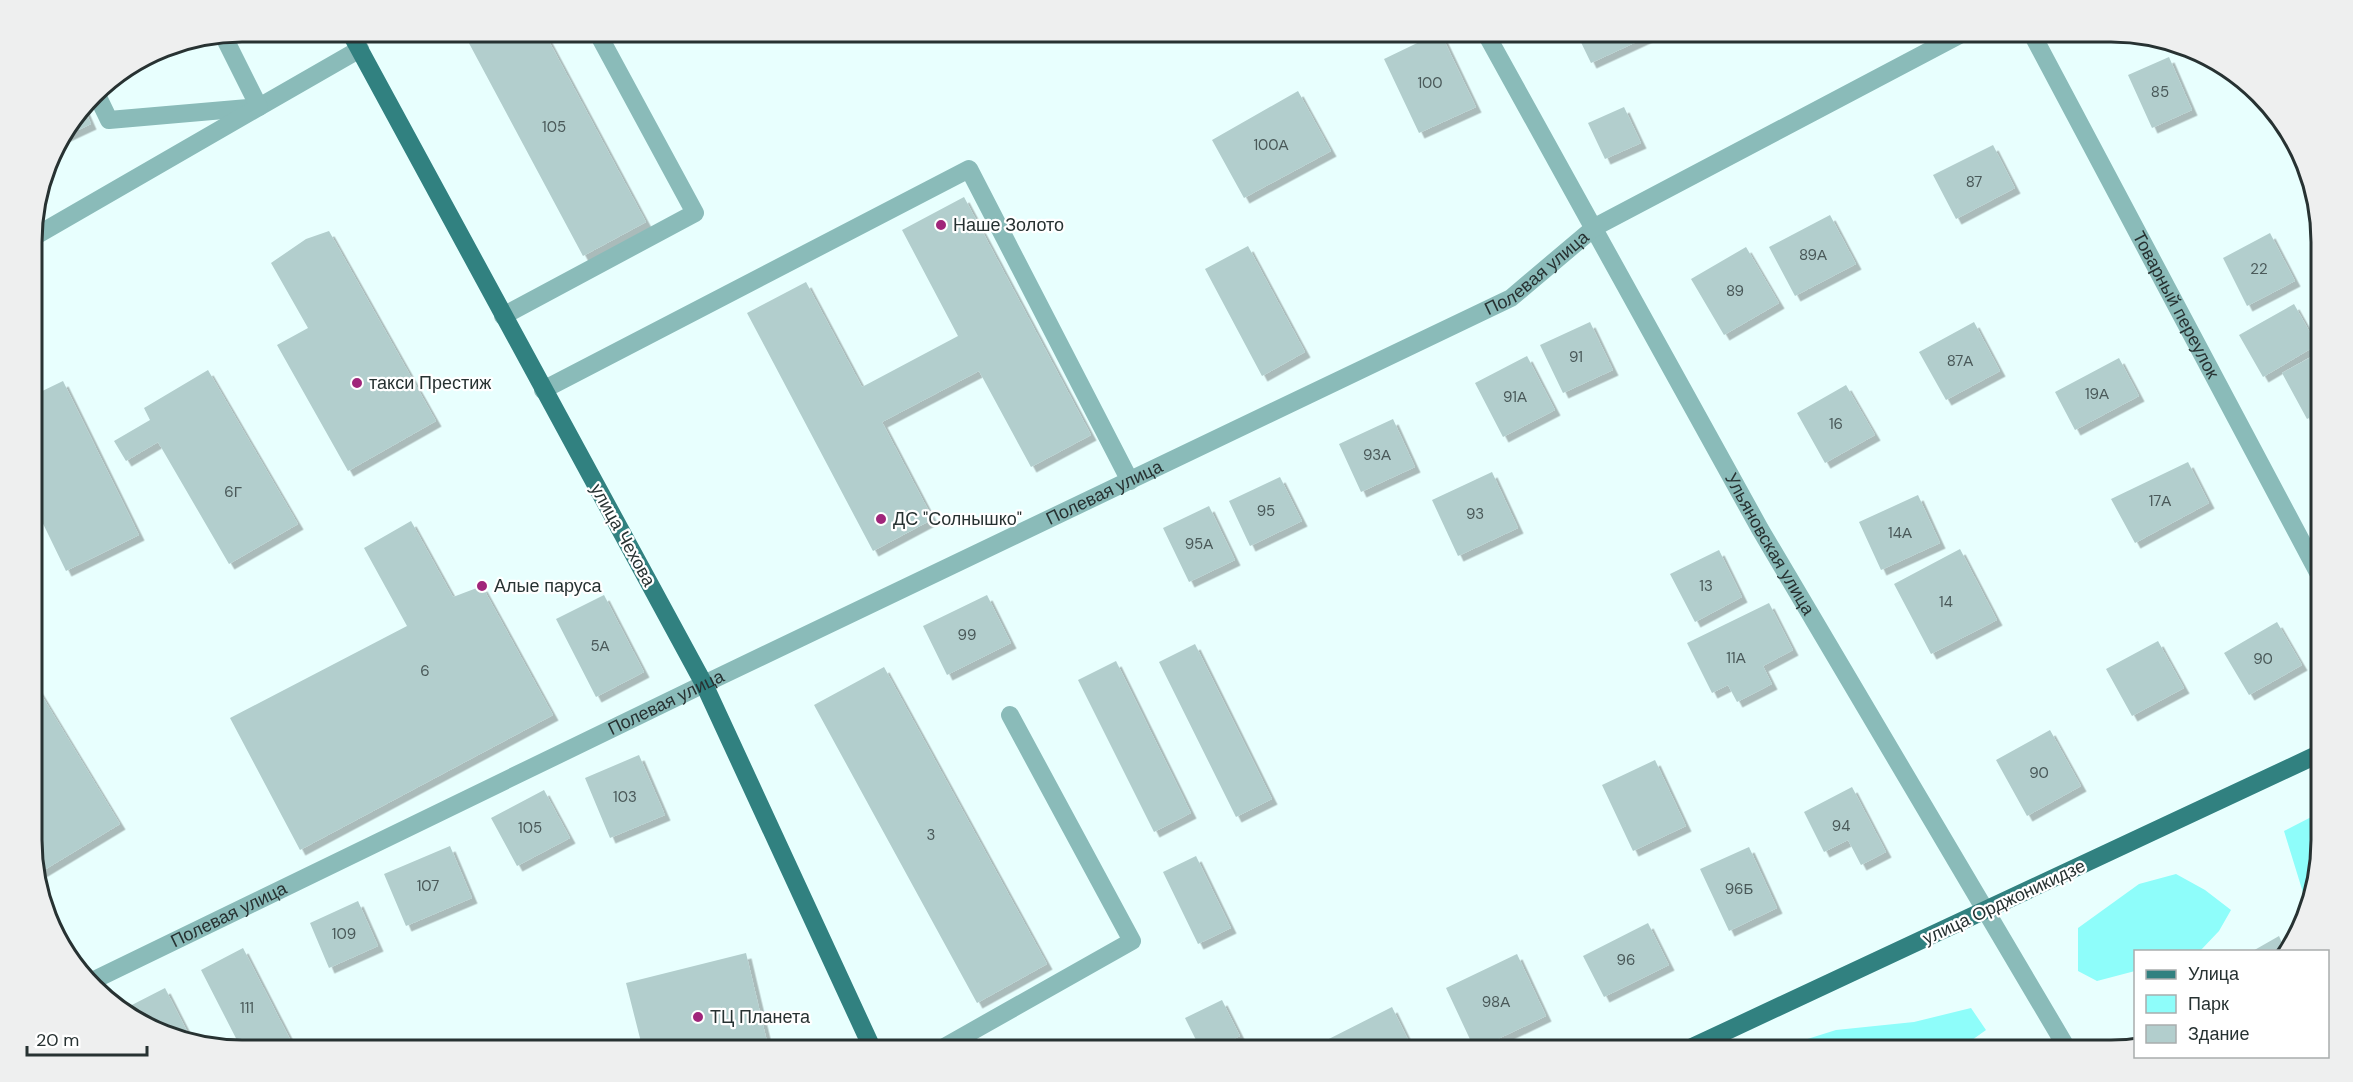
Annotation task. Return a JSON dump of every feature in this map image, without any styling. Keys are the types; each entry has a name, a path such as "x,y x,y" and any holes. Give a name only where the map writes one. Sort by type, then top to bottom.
{"main road":[{"name":"улица Чехова","path":"356,42 704,684 868,1040"},
{"name":"улица Орджоникидзе","path":"1708,1040 2311,758"}],"street":[{"path":"503,316 694,213 602,42"},
{"name":"Ульяновская улица","path":"1491,42 1760,529 2062,1040"},
{"name":"Полевая улица","path":"97,979 704,684 1511,298 1595,227 1946,42"},
{"name":"Товарный переулок","path":"2036,42 2311,559"},
{"path":"227,43 260,107"},
{"path":"42,232 360,50"},
{"path":"100,102 109,120 260,107"},
{"path":"543,390 969,169 1130,481"},
{"path":"957,1040 1132,941 1010,715"}],"green space":[{"path":"2311,817 2311,853 2303,894 2284,831"},
{"path":"2176,874 2205,890 2231,910 2219,931 2201,950 2134,950 2134,971 2097,981 2078,971 2078,928 2139,884"},
{"path":"1971,1008 1986,1030 1972,1040 1804,1040 1836,1030 1914,1022"}],"building":[{"path":"468,42 549,42 646,222 583,256"},
{"path":"1419,42 1445,42 1476,107 1419,133 1384,59"},
{"path":"1581,42 1636,42 1591,63"},
{"path":"2169,57 2192,110 2152,128 2128,75"},
{"path":"1298,91 1331,151 1244,198 1212,140"},
{"path":"1624,107 1641,143 1605,159 1588,123"},
{"path":"87,115 91,124 76,131"},
{"path":"1993,145 2015,188 1956,219 1933,175"},
{"path":"964,197 1091,435 1031,467 979,371 882,422 933,519 873,551 747,313 806,282 862,387 958,336 902,230"},
{"path":"1830,215 1856,264 1795,296 1769,247"},
{"name":"такси Престиж","path":"329,231 436,421 348,471 277,345 308,328 271,263 306,239"},
{"path":"2270,233 2295,281 2247,306 2223,258"},
{"path":"1248,246 1305,352 1262,376 1205,269"},
{"path":"1746,247 1779,303 1724,335 1691,279"},
{"path":"2294,304 2311,334 2311,349 2263,377 2239,335"},
{"path":"1590,322 1613,370 1563,393 1540,345"},
{"path":"1974,322 2000,371 1946,400 1919,352"},
{"path":"1527,356 1555,410 1503,437 1475,383"},
{"path":"2311,357 2311,417 2307,419 2282,373"},
{"path":"2119,358 2139,396 2075,430 2055,392"},
{"path":"208,370 298,524 229,564 158,442 126,461 114,441 150,420 144,408"},
{"path":"63,381 139,535 66,571 42,522 42,391"},
{"path":"1846,385 1875,435 1825,463 1797,413"},
{"path":"1393,419 1415,467 1361,492 1339,444"},
{"path":"2188,462 2209,503 2135,543 2111,499"},
{"path":"1492,472 1518,528 1458,556 1432,500"},
{"path":"1280,477 1302,521 1250,546 1229,501"},
{"path":"1918,495 1940,543 1881,570 1859,522"},
{"path":"1209,506 1235,560 1189,582 1163,528"},
{"path":"411,521 453,597 482,586 553,715 300,850 230,718 407,626 364,548"},
{"path":"1960,549 1997,620 1931,654 1894,584"},
{"path":"1719,550 1742,597 1695,622 1670,574"},
{"path":"604,595 644,672 596,697 556,619"},
{"path":"987,595 1011,643 947,675 923,626"},
{"path":"1769,603 1793,650 1763,666 1772,684 1737,702 1728,685 1712,693 1687,643"},
{"path":"2277,622 2302,665 2249,695 2224,653"},
{"path":"2158,641 2184,688 2132,716 2106,669"},
{"path":"1195,644 1272,799 1236,817 1159,662"},
{"path":"1116,661 1191,813 1154,832 1078,680"},
{"path":"884,667 1047,964 977,1003 814,705"},
{"path":"42,696 120,824 45,870 42,840"},
{"path":"2050,730 2081,786 2027,816 1996,760"},
{"path":"639,755 665,815 610,838 585,778"},
{"path":"1655,760 1686,826 1633,851 1602,785"},
{"path":"1852,787 1886,852 1861,865 1848,840 1824,852 1804,812"},
{"path":"544,790 570,838 517,866 491,818"},
{"path":"450,846 472,898 406,926 384,874"},
{"path":"1749,847 1777,908 1729,931 1700,869"},
{"path":"1196,856 1231,928 1198,944 1163,872"},
{"path":"358,901 378,946 329,968 310,923"},
{"path":"1648,923 1669,965 1604,997 1583,956"},
{"path":"2279,936 2282,943 2278,950 2254,950"},
{"path":"243,948 290,1040 237,1040 201,970"},
{"name":"ТЦ Планета","path":"746,953 767,1040 640,1040 626,983"},
{"path":"1517,954 1546,1016 1496,1040 1470,1040 1446,988"},
{"path":"165,988 188,1032 165,1025 131,1006"},
{"path":"1222,1000 1240,1036 1232,1040 1196,1040 1185,1018"},
{"path":"1392,1007 1408,1040 1327,1040"}],"place":[{"name":"Наше Золото","path":"941,225"},
{"name":"такси Престиж","path":"357,383"},
{"name":"ДС \"Солнышко\"","path":"881,519"},
{"name":"Алые паруса","path":"482,586"},
{"name":"ТЦ Планета","path":"698,1017"}]}
